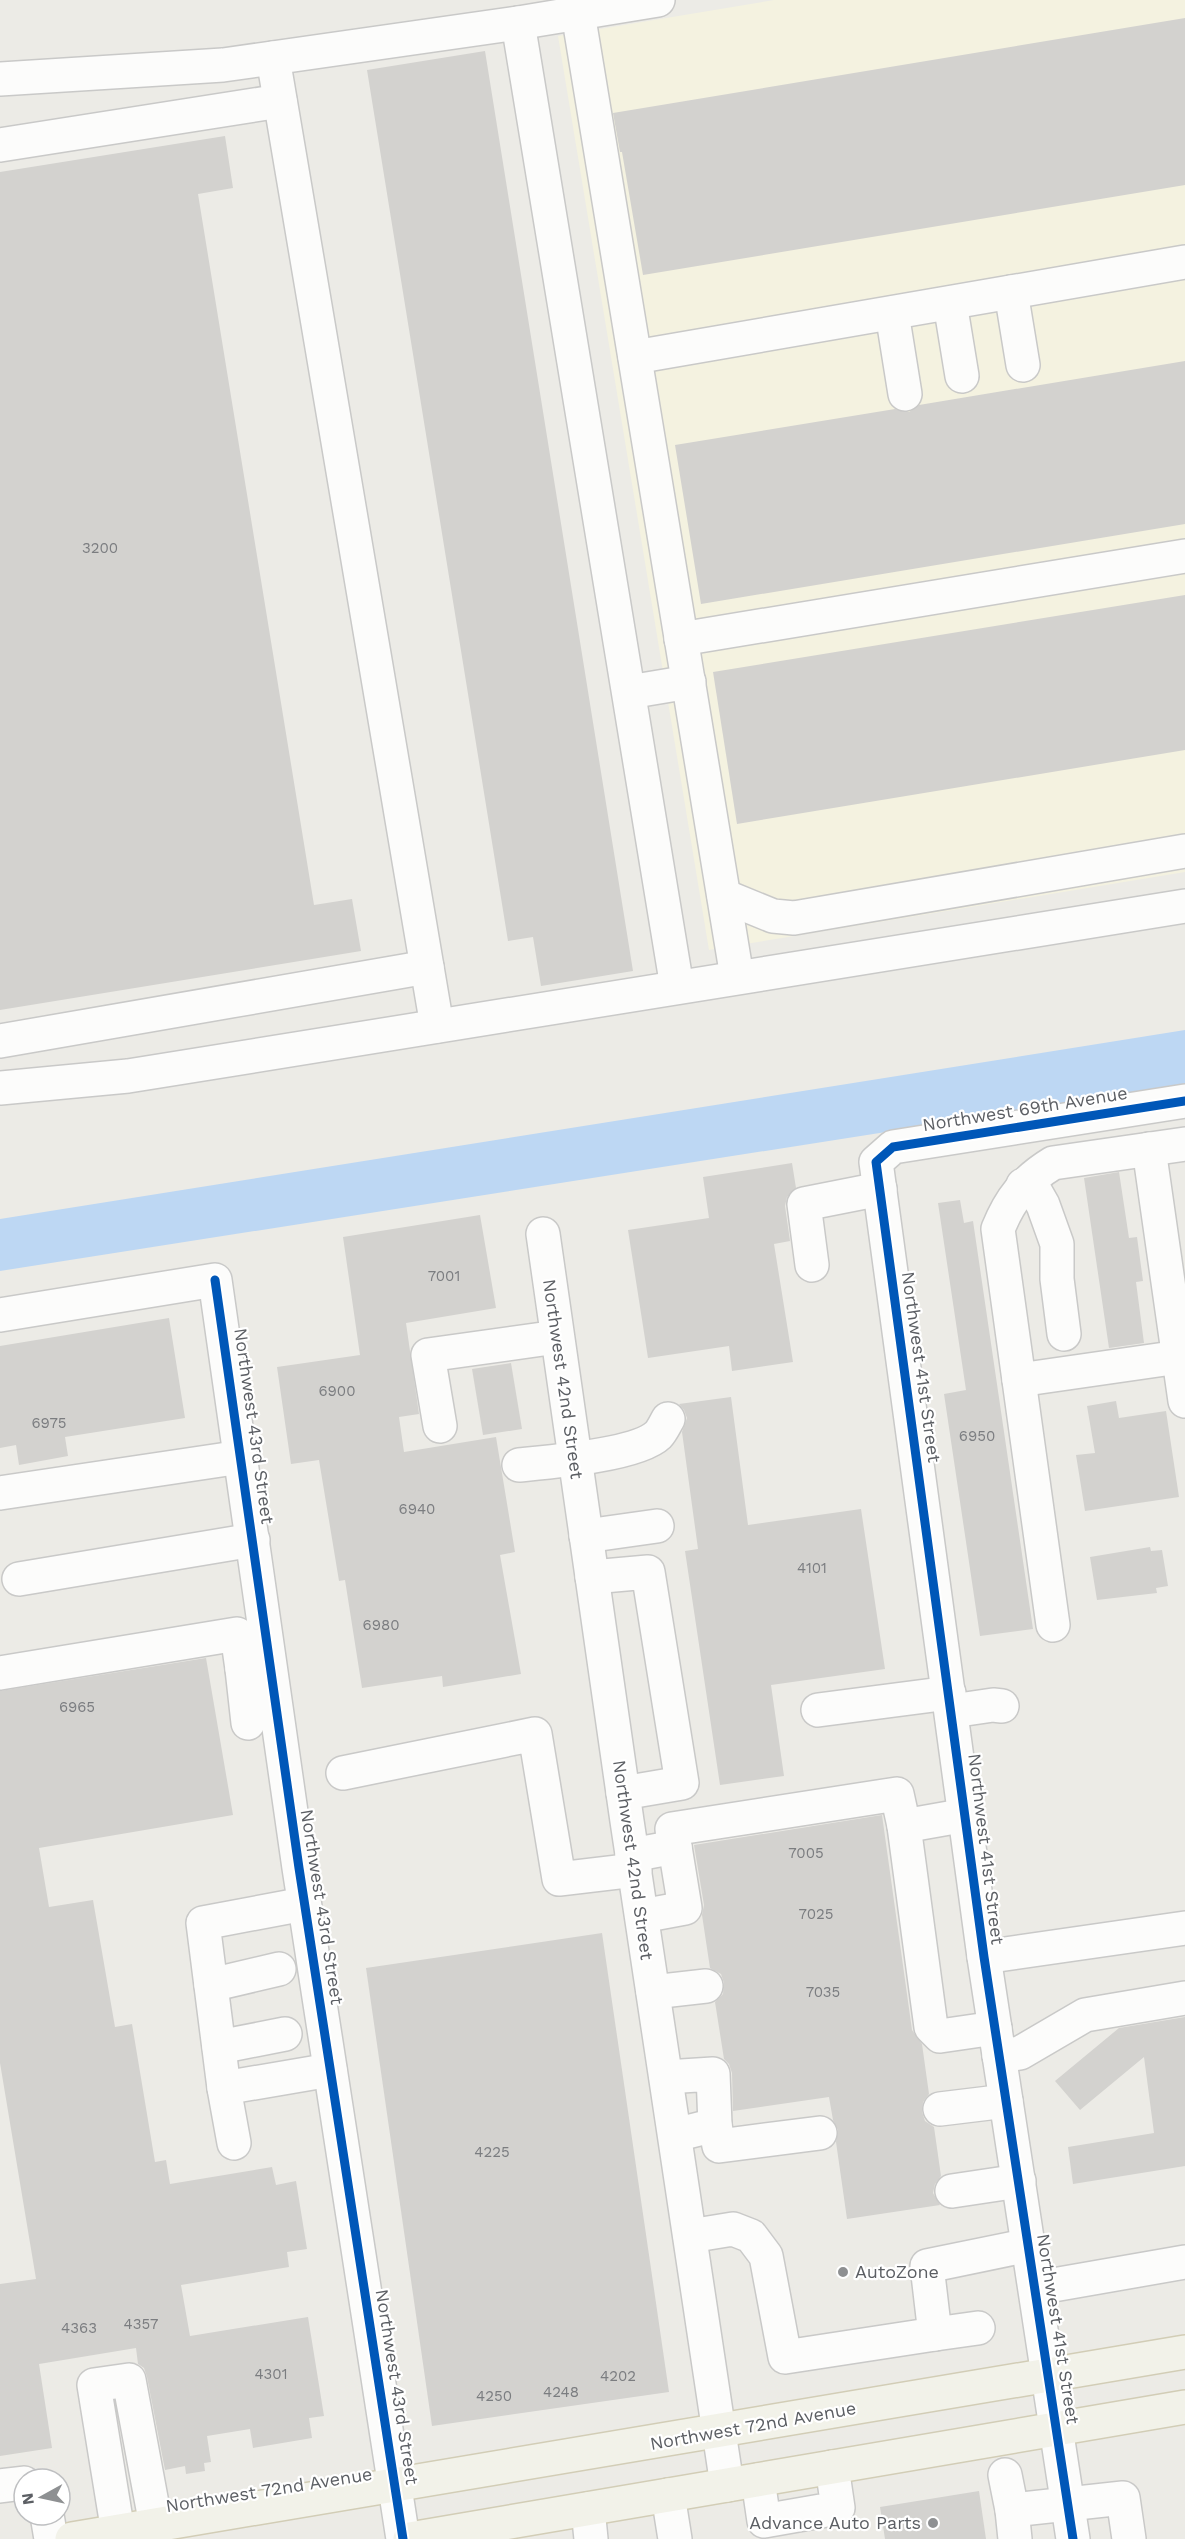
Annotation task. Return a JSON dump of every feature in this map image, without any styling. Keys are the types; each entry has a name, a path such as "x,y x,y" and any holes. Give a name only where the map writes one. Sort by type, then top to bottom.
{"main road":[{"name":"Northwest 72nd Avenue","path":"72,2539 1185,2352"},
{"path":"410,2539 590,2524 668,2495 1185,2407"}],"street":[{"path":"0,79 223,65 518,23 658,0"},
{"path":"578,13 737,977"},
{"path":"518,23 677,987"},
{"path":"273,58 437,1026"},
{"path":"0,145 280,100"},
{"path":"635,357 1185,262"},
{"path":"1011,292 1023,365"},
{"path":"950,303 962,376"},
{"path":"892,313 905,394"},
{"path":"681,639 1185,556"},
{"path":"628,692 689,682"},
{"path":"724,896 773,916 794,918 1185,851"},
{"path":"0,1088 128,1076 1185,906"},
{"path":"0,1041 427,967"},
{"name":"Northwest 69th Avenue","path":"878,1175 892,1147 1185,1101"},
{"path":"1053,1625 998,1229 1014,1196 1023,1185 1053,1163 1185,1144"},
{"path":"1149,1149 1185,1401"},
{"path":"812,1265 804,1204 878,1175"},
{"name":"Northwest 41st Street","path":"878,1175 984,1956 1073,2539"},
{"path":"1023,1185 1035,1191 1043,1205 1057,1244 1057,1279 1064,1334"},
{"name":"Northwest 42nd Street","path":"543,1234 623,1793 719,2432 743,2482"},
{"name":"Northwest 43rd Street","path":"0,1315 215,1280 253,1540 256,1665 304,1904 403,2539"},
{"path":"440,1426 428,1355 558,1337"},
{"path":"1019,1380 1179,1357"},
{"path":"519,1465 575,1459 632,1448 657,1436 668,1419"},
{"path":"0,1493 241,1457"},
{"path":"586,1536 657,1526"},
{"path":"19,1579 253,1540"},
{"path":"592,1577 648,1572 682,1783 623,1793"},
{"path":"0,1673 237,1634 256,1665 248,1723"},
{"path":"818,1710 950,1702 1002,1706"},
{"path":"343,1773 535,1734 559,1879 634,1863 675,1846"},
{"path":"642,1916 685,1908 672,1829 897,1794 931,2027 940,2036 997,2042 1020,2053 1085,2015 1185,1998"},
{"path":"903,1826 966,1815"},
{"path":"234,2143 224,2088 203,1923 304,1904"},
{"path":"984,1956 1185,1928"},
{"path":"211,1985 279,1969"},
{"path":"653,1992 706,1986"},
{"path":"219,2047 285,2034"},
{"path":"224,2088 330,2070"},
{"path":"666,2077 713,2074 715,2125 719,2146 820,2133"},
{"path":"940,2109 1006,2101"},
{"path":"675,2135 715,2125"},
{"path":"952,2191 1019,2181"},
{"path":"690,2236 733,2229 751,2236 766,2256 785,2357 978,2328"},
{"path":"935,2334 927,2266 1029,2245"},
{"path":"1036,2288 1185,2262"},
{"path":"118,2532 94,2385 129,2380 156,2525"},
{"path":"1005,2475 1014,2524 1068,2505 1123,2498 1130,2539"},
{"path":"668,2495 675,2539"}],"shaded area":[{"path":"774,0 1185,0 1185,872 709,950 558,36"}],"water":[{"path":"1185,1030 1185,1085 0,1271 0,1219"}],"building":[{"path":"1185,18 1185,185 643,275 613,113"},
{"path":"485,51 633,971 541,986 533,937 508,941 367,70"},
{"path":"225,136 233,188 198,194 314,905 352,899 361,951 0,1010 0,172"},
{"path":"1185,361 1185,524 701,604 675,445 895,409 909,412 919,405"},
{"path":"1185,595 1185,750 737,824 713,672"},
{"path":"792,1163 796,1188 787,1197 785,1206 790,1241 774,1244 793,1362 732,1371 729,1346 648,1358 628,1230 709,1218 703,1177"},
{"path":"1119,1172 1129,1238 1137,1237 1143,1281 1136,1282 1144,1343 1109,1348 1084,1178"},
{"path":"960,1200 964,1223 973,1221 1033,1629 980,1636 944,1394 966,1390 938,1203"},
{"path":"480,1215 496,1308 406,1323 419,1414 399,1417 404,1452 496,1437 515,1552 500,1555 521,1674 443,1687 442,1676 362,1688 345,1580 339,1581 319,1460 291,1464 277,1367 360,1355 343,1237"},
{"path":"169,1318 185,1418 65,1437 68,1456 19,1465 16,1445 0,1448 0,1346"},
{"path":"511,1363 522,1429 483,1435 472,1369"},
{"path":"731,1397 748,1525 861,1509 885,1669 771,1685 784,1776 720,1785 685,1551 698,1549 682,1432 687,1418 679,1404"},
{"path":"1116,1401 1119,1418 1166,1411 1179,1497 1085,1511 1076,1455 1095,1453 1087,1406"},
{"path":"1150,1547 1151,1551 1162,1550 1168,1586 1156,1588 1157,1593 1097,1600 1090,1557"},
{"path":"206,1658 233,1815 39,1848 49,1907 93,1900 115,2027 132,2024 155,2162 166,2160 170,2184 272,2167 276,2185 296,2181 307,2249 287,2252 289,2267 181,2285 190,2336 308,2317 324,2416 309,2418 312,2438 253,2448 250,2429 207,2436 211,2462 204,2463 205,2471 186,2474 185,2466 165,2470 147,2377 144,2368 138,2364 136,2348 39,2364 52,2448 0,2456 0,2284 36,2279 0,2063 0,1691"},
{"path":"882,1815 912,2030 922,2044 929,2094 923,2102 922,2112 925,2121 934,2127 941,2176 935,2184 933,2193 940,2205 847,2219 836,2142 838,2130 833,2120 829,2097 733,2111 732,2073 729,2064 724,2059 715,2002 723,1994 724,1983 721,1974 710,1968 702,1915 704,1905 694,1845"},
{"path":"602,1933 669,2392 432,2426 366,1968"},
{"path":"1185,2017 1185,2166 1073,2184 1068,2147 1154,2133 1144,2057 1080,2110 1055,2081 1119,2028"},
{"name":"Advance Auto Parts","path":"979,2491 986,2539 885,2539 880,2507"}],"cycle path":[{"path":"1073,2539 984,1957 876,1162 893,1147 1185,1101"},
{"path":"215,1280 299,1868 403,2539"}],"place":[{"name":"AutoZone","path":"843,2272"},
{"name":"Advance Auto Parts","path":"933,2523"}]}
